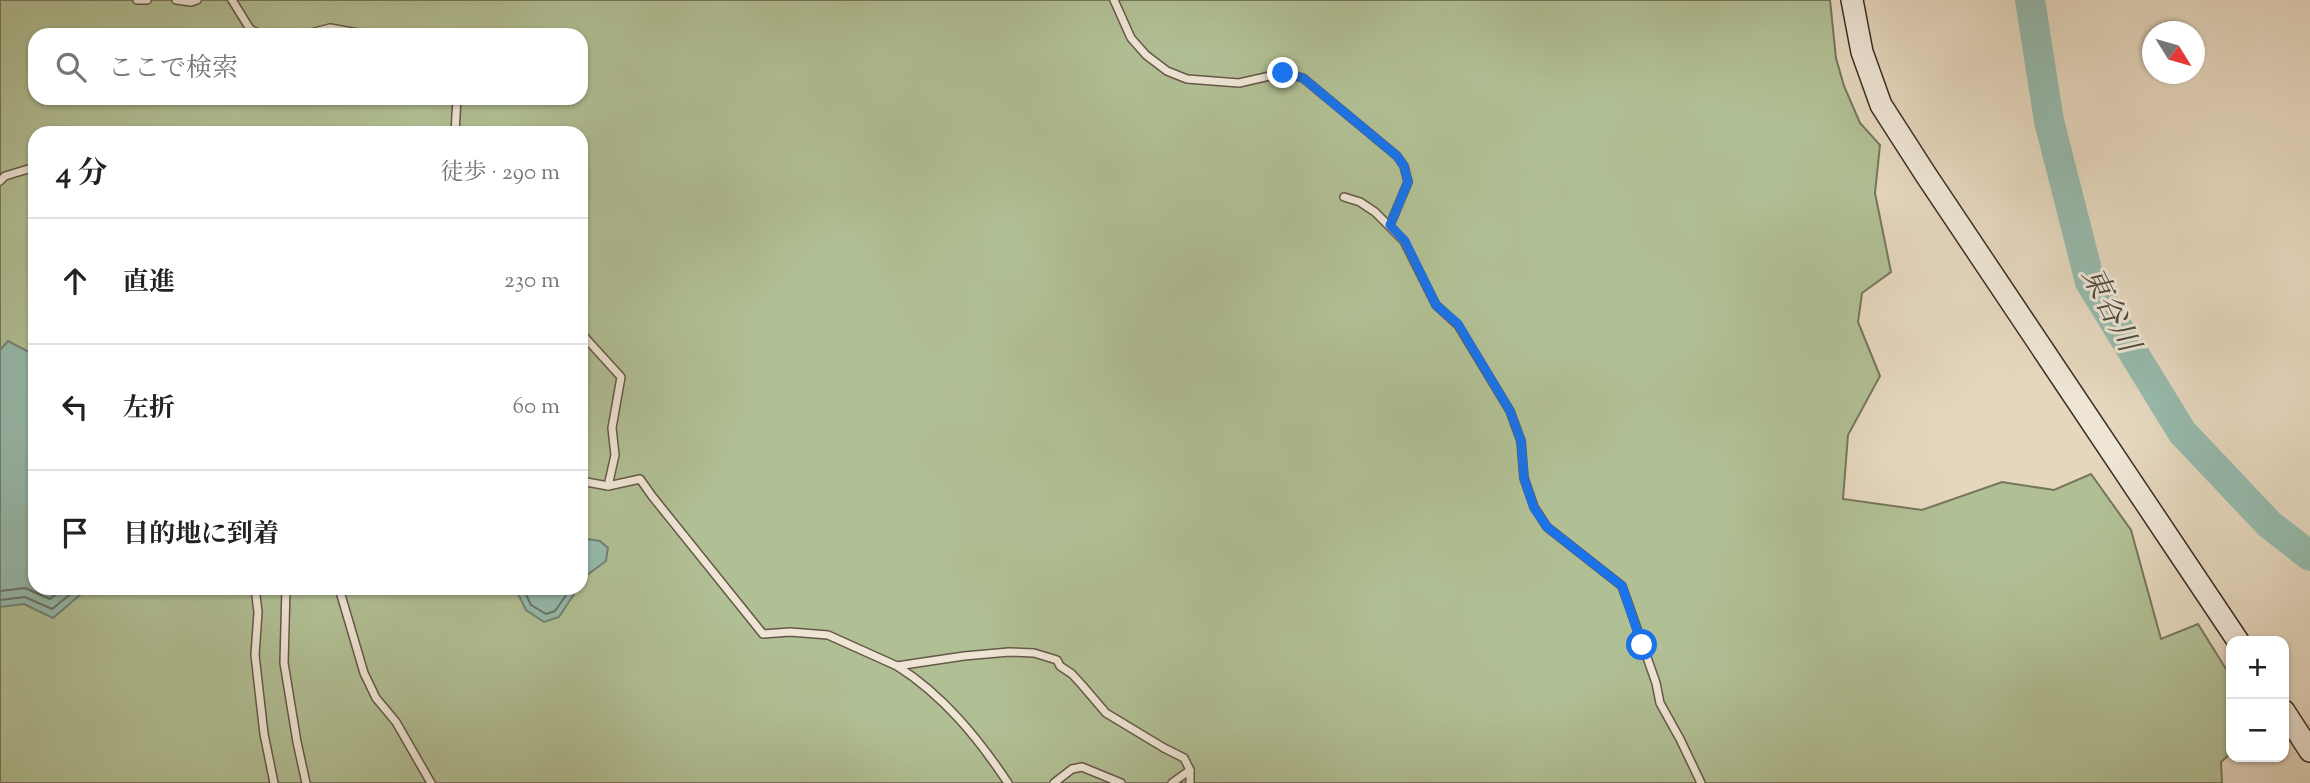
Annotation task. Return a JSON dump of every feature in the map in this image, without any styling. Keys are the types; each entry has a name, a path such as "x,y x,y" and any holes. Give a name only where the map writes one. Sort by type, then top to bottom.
{"street":[{"path":"1852,0 1862,52 1881,105 2235,636"},
{"path":"2289,718 2310,751"}],"lane":[{"path":"137,0 147,0"},
{"path":"176,0 197,0"},
{"path":"232,0 249,28"},
{"path":"1114,0 1131,38 1146,55 1167,71 1187,79 1239,83 1283,73 1303,78 1320,91 1397,156 1404,166 1408,182 1390,225"},
{"path":"455,126 457,105"},
{"path":"0,181 5,176 28,169"},
{"path":"1344,197 1360,202 1390,225 1405,241 1436,305 1458,324 1510,411 1521,441 1524,478 1534,508 1547,527 1622,586 1656,683 1660,703 1681,739 1701,783"},
{"path":"588,341 621,377 612,428 615,456 608,486"},
{"path":"588,482 608,486 640,479 763,634 790,632 828,635 897,666 930,689 981,743 1008,783"},
{"path":"256,595 258,612 255,655 264,734 274,783"},
{"path":"286,595 284,663 306,783"},
{"path":"341,595 364,673 376,698 396,722 431,783"},
{"path":"897,666 1009,652 1034,653 1057,660 1106,713 1184,758 1190,770 1190,783"},
{"path":"1054,783 1072,769 1082,767 1121,783"},
{"path":"1172,783 1190,770"}],"shaded area":[{"path":"0,0 1830,0 1836,58 1844,86 1860,123 1880,145 1875,193 1891,272 1862,293 1858,322 1880,376 1848,435 1843,499 1922,510 2002,482 2054,490 2091,474 2131,530 2161,639 2198,624 2226,669 2226,758 2221,762 2222,783 0,783"}],"water":[{"path":"8,341 28,351 28,595 80,595 53,618 24,604 0,607 0,350"},
{"path":"588,539 600,541 608,548 606,561 588,574"},
{"path":"518,595 573,595 559,617 544,622 526,610"}],"waterway":[{"name":"東谷川","path":"2030,0 2049,121 2090,282 2182,432 2269,524 2310,556"}],"route":[{"path":"1283,73 1303,78 1397,156 1404,166 1408,182 1390,225 1405,241 1436,305 1458,324 1510,411 1521,441 1524,478 1534,508 1547,527 1622,586 1642,645"}]}
